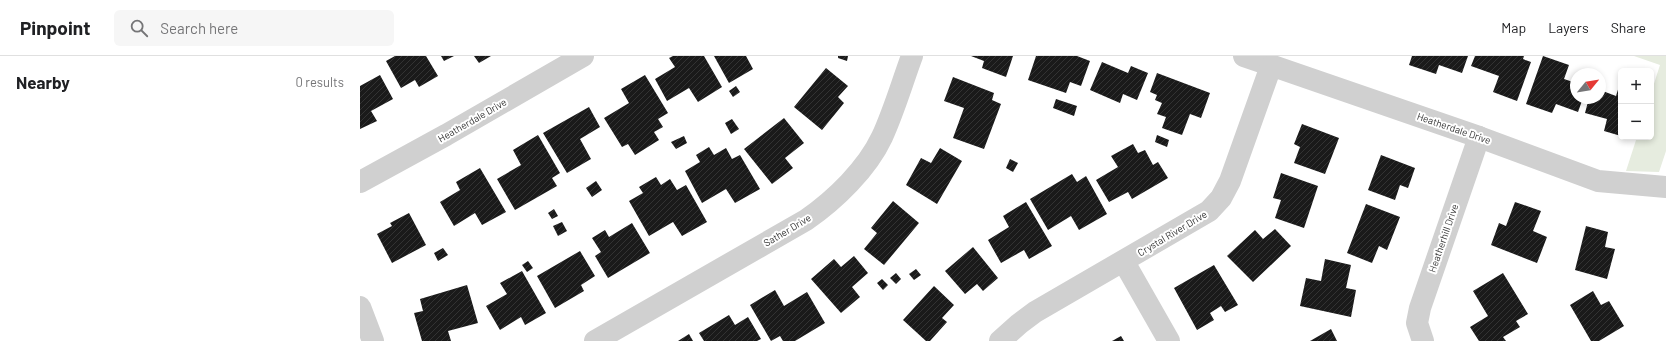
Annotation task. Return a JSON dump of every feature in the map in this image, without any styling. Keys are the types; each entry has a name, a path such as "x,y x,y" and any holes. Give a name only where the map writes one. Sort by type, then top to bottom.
{"street":[{"name":"Heatherdale Drive","path":"360,182 446,135 583,56"},
{"name":"Sather Drive","path":"595,341 806,220 827,205 866,162 882,137 912,56"},
{"name":"Heatherdale Drive","path":"1244,56 1479,137 1598,180 1666,187"},
{"name":"Crystal River Drive","path":"1000,341 1035,312 1124,262 1209,211 1221,198 1230,181 1271,66"},
{"name":"Heatherhill Drive","path":"1413,329 1479,137"},
{"path":"1124,262 1169,341"},
{"path":"360,307 373,341"}],"shaded area":[{"path":"1634,56 1666,56 1666,151 1659,172 1626,171 1636,140 1654,140 1654,84 1660,65"}],"building":[{"path":"395,56 426,56 438,76 419,87 415,80 401,88 386,61"},
{"path":"441,56 454,56 444,61"},
{"path":"474,56 491,56 479,63"},
{"path":"673,56 704,56 722,87 698,102 689,88 667,101 655,79 675,67 669,58"},
{"path":"714,56 746,56 753,69 729,83"},
{"path":"838,56 848,56 847,61 838,58"},
{"path":"971,56 1013,56 1006,77 982,68 984,61"},
{"path":"1036,56 1077,56 1090,61 1081,86 1070,82 1066,93 1028,80"},
{"path":"1412,56 1468,56 1462,73 1439,65 1436,74 1409,65"},
{"path":"1475,56 1524,56 1523,59 1531,62 1517,101 1493,92 1499,76 1471,66"},
{"path":"1543,56 1569,65 1564,79 1570,81 1570,104 1581,104 1578,112 1556,104 1552,113 1526,104"},
{"path":"1102,62 1128,73 1131,66 1148,73 1137,100 1123,94 1120,103 1090,90"},
{"path":"826,68 848,86 838,97 844,103 822,130 794,107"},
{"path":"1157,73 1210,93 1201,118 1190,114 1182,135 1162,128 1166,117 1157,114 1162,103 1155,100 1157,95 1150,92"},
{"path":"380,75 393,99 371,111 377,121 360,129 360,86"},
{"path":"645,75 668,113 658,119 663,127 654,132 659,140 635,155 628,144 622,147 604,118 629,103 621,89"},
{"path":"953,77 994,93 992,100 1001,104 984,149 953,138 964,108 944,101"},
{"path":"736,86 740,92 733,97 729,91"},
{"path":"1618,90 1618,135 1604,131 1607,119 1585,113 1587,104 1606,104 1606,92 1616,96"},
{"path":"1056,99 1077,106 1074,116 1053,108"},
{"path":"589,107 600,127 580,139 591,159 567,173 543,133"},
{"path":"784,118 804,143 785,158 793,168 772,184 744,149"},
{"path":"732,119 739,129 731,134 725,123"},
{"path":"1302,124 1339,138 1325,174 1294,163 1300,147 1294,144"},
{"path":"538,135 560,173 552,178 557,186 515,210 497,179 521,165 513,150"},
{"path":"1157,135 1169,140 1167,147 1155,142"},
{"path":"684,136 687,143 676,149 671,142"},
{"path":"1133,144 1138,153 1145,150 1153,165 1158,162 1168,178 1132,199 1128,192 1109,202 1096,180 1118,167 1111,156"},
{"path":"709,147 714,155 726,148 732,159 740,155 760,189 735,203 726,189 702,203 685,171 700,162 696,155"},
{"path":"940,148 962,161 937,204 906,185 921,158 931,163"},
{"path":"1381,155 1415,168 1408,188 1400,185 1395,200 1368,190"},
{"path":"1010,159 1018,163 1013,172 1006,168"},
{"path":"480,168 506,212 482,225 475,213 454,226 440,202 460,190 456,182"},
{"path":"1281,173 1318,186 1304,228 1275,218 1281,200 1273,198"},
{"path":"1072,174 1077,182 1086,176 1107,214 1079,230 1071,216 1048,230 1030,199"},
{"path":"656,177 661,185 670,179 677,190 686,185 707,222 682,236 673,222 649,236 629,201 643,193 639,187"},
{"path":"596,181 602,190 592,197 586,188"},
{"path":"893,201 919,223 884,265 864,249 877,233 871,228"},
{"path":"1026,202 1052,246 1029,259 1024,250 1001,263 988,240 1009,227 1003,216"},
{"path":"1515,202 1541,211 1533,231 1547,237 1537,263 1491,245 1499,223 1506,226"},
{"path":"1366,204 1400,217 1387,250 1379,246 1372,263 1347,253"},
{"path":"554,209 558,216 552,219 548,213"},
{"path":"409,213 426,245 392,263 377,234 392,226 390,223"},
{"path":"562,222 567,231 558,236 553,226"},
{"path":"632,223 650,253 608,278 595,256 601,252 592,238 605,230 609,237"},
{"path":"1586,226 1608,232 1605,247 1615,249 1607,279 1575,270"},
{"path":"1275,229 1291,246 1253,282 1227,256 1255,230 1263,239"},
{"path":"973,247 998,278 983,291 977,284 965,294 945,271"},
{"path":"443,248 448,255 438,261 434,253"},
{"path":"580,251 595,276 581,285 584,291 555,308 537,276"},
{"path":"854,256 868,273 852,287 860,297 841,313 811,279 834,259 841,267"},
{"path":"1325,259 1351,265 1346,288 1356,290 1351,317 1300,306 1306,278 1321,281"},
{"path":"528,261 533,268 527,272 522,265"},
{"path":"1214,265 1238,305 1225,312 1221,306 1210,313 1214,320 1197,330 1174,288"},
{"path":"916,269 921,275 914,280 909,274"},
{"path":"522,271 546,313 525,325 521,317 500,330 486,306 507,294 500,283"},
{"path":"896,273 901,279 896,284 890,278"},
{"path":"1503,273 1528,314 1516,321 1520,327 1503,337 1506,341 1479,341 1470,327 1488,316 1473,291"},
{"path":"882,279 888,285 883,290 877,283"},
{"path":"467,285 478,323 448,331 451,341 422,341 414,313 423,311 420,299"},
{"path":"934,286 954,305 942,318 947,322 930,341 926,341 903,320"},
{"path":"775,290 784,306 807,292 825,323 795,341 783,341 780,336 771,341 750,305"},
{"path":"1593,291 1601,305 1609,301 1624,326 1599,341 1591,341 1570,305"},
{"path":"729,315 735,325 748,317 761,339 757,341 704,341 699,333"},
{"path":"1331,329 1337,341 1310,341"},
{"path":"689,334 693,341 678,341"},
{"path":"1121,336 1124,341 1112,341"}]}
